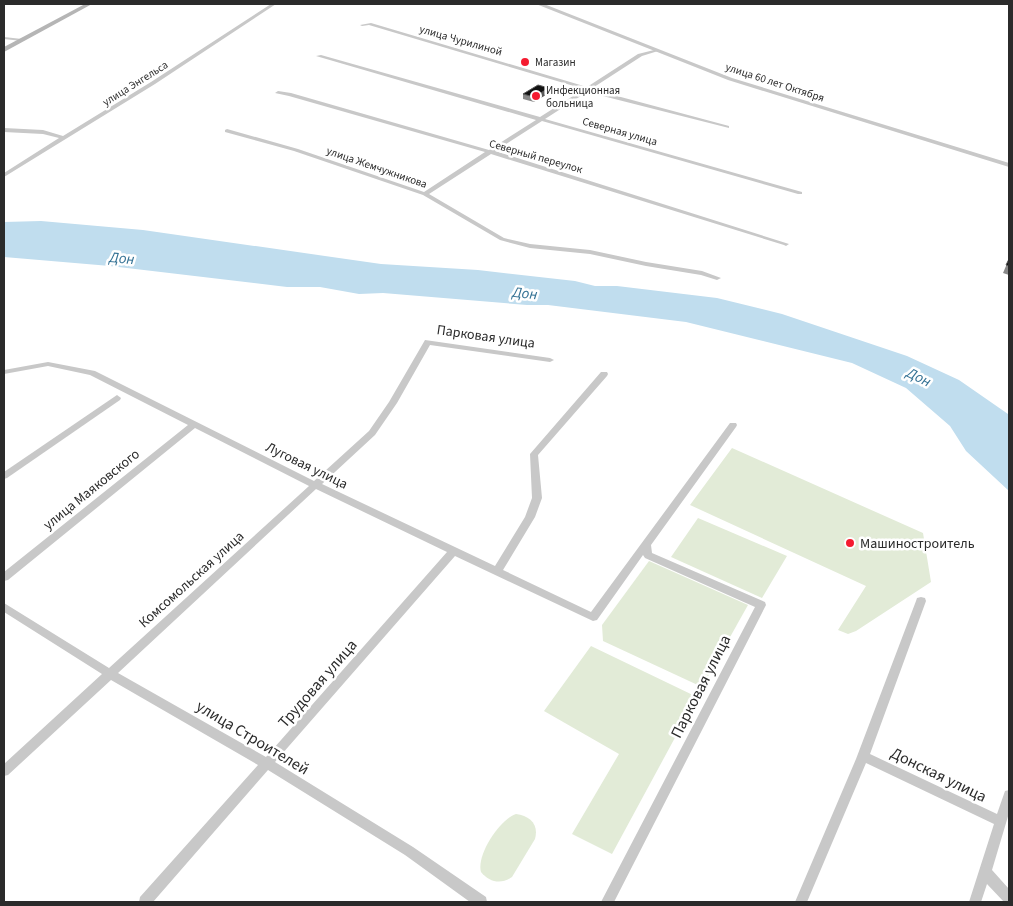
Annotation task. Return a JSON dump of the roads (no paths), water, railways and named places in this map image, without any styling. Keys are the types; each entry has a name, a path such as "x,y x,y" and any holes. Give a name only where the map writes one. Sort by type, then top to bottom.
{"main road":[{"path":"4,50 89,4"}],"street":[{"name":"улица Энгельса","path":"4,175 153,83 274,4"},
{"name":"улица 60 лет Октября","path":"539,4 730,79 1009,165"},
{"name":"улица Чурилиной","path":"362,25 378,26 532,71 588,90 727,127"},
{"path":"4,38 22,40"},
{"path":"425,194 640,55 656,50"},
{"name":"Северная улица","path":"319,56 800,193"},
{"name":"Северный переулок","path":"278,93 289,94 488,152 786,244"},
{"path":"4,130 43,132 64,138"},
{"name":"улица Жемчужникова","path":"227,131 296,150 425,194 502,239 530,246 590,252 702,273 717,278"},
{"name":"Парковая улица","path":"393,403 428,342 550,360"},
{"name":"Луговая улица","path":"4,372 48,364 92,373 315,485 593,617 646,544"},
{"path":"497,572 530,517 537,498 534,454 604,374"},
{"path":"4,476 117,398"},
{"name":"Комсомольская улица","path":"4,771 372,433 393,403"},
{"name":"улица Маяковского","path":"4,576 195,424"},
{"path":"646,544 733,425"},
{"name":"Парковая улица","path":"607,902 761,605 648,555 646,544"},
{"name":"Трудовая улица","path":"145,902 454,552"},
{"path":"801,902 863,756 921,601"},
{"name":"улица Строителей","path":"4,607 109,673 268,764 409,851 481,902"},
{"name":"Донская улица","path":"863,756 1001,822"},
{"path":"975,902 1009,795"},
{"path":"985,872 1009,898"}],"water":[{"name":"Дон","path":"41,221 143,230 381,264 478,270 575,281 595,286 617,286 717,298 782,314 907,356 959,380 1008,414 1009,491 966,451 950,426 906,388 852,363 686,322 548,305 527,305 383,293 359,294 320,287 287,287 110,266 4,257 4,222"}],"place":[{"name":"Магазин","path":"525,62"},
{"name":"Инфекционная больница","path":"536,96"},
{"name":"Машиностроитель","path":"850,543"}]}
